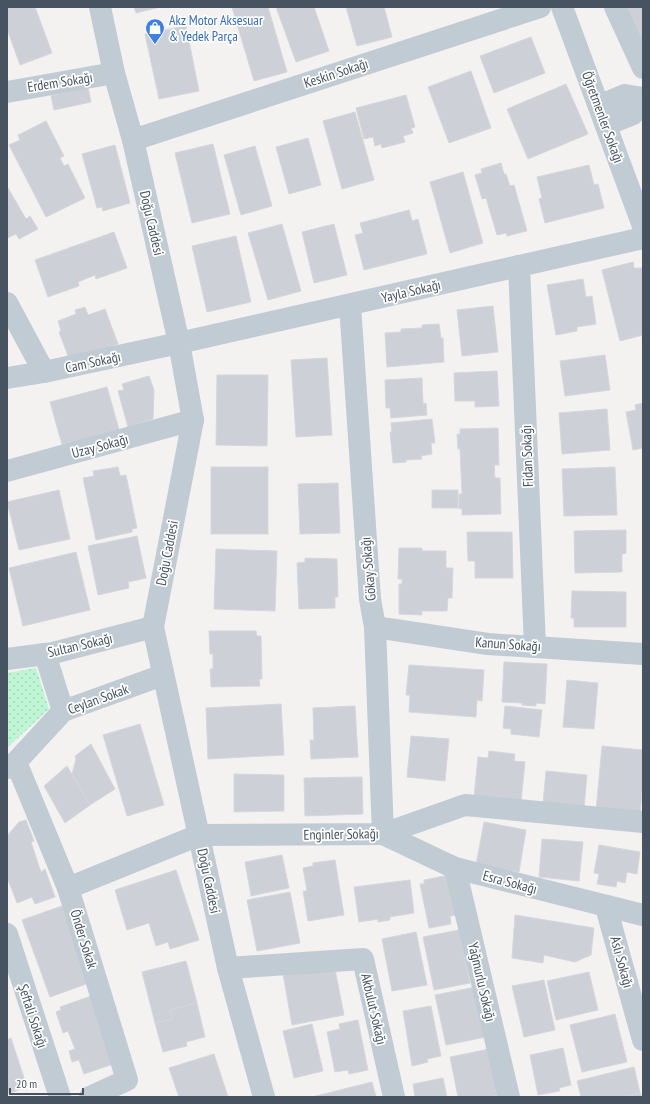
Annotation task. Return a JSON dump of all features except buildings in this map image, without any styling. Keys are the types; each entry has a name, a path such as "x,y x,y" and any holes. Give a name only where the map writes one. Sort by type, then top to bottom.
{"street":[{"name":"Doğu Caddesi","path":"100,7 114,73 133,140 179,343 193,420 153,627 228,968 264,1097"},
{"name":"Keskin Sokağı","path":"133,140 540,7"},
{"name":"Öğretmenler Sokağı","path":"562,7 643,226"},
{"path":"615,7 643,68"},
{"name":"Erdem Sokağı","path":"7,92 114,73"},
{"path":"602,116 625,95 643,98"},
{"path":"602,116 633,114 643,102"},
{"name":"Yayla Sokağı","path":"179,343 643,238"},
{"name":"Fidan Sokağı","path":"519,266 535,646"},
{"path":"7,303 44,372"},
{"name":"Gökay Sokağı","path":"350,305 370,599 375,627 383,834"},
{"name":"Cam Sokağı","path":"7,378 44,372 179,343"},
{"name":"Uzay Sokağı","path":"7,471 193,420"},
{"name":"Sultan Sokağı","path":"7,659 46,654 153,627"},
{"name":"Kanun Sokağı","path":"375,627 488,644 643,654"},
{"path":"46,654 63,711"},
{"name":"Ceylan Sokak","path":"12,765 63,711 163,675"},
{"name":"Önder Sokak","path":"12,765 68,888 128,1080 90,1097"},
{"name":"Enginler Sokağı","path":"68,888 199,836 383,834 465,805 643,822"},
{"name":"Esra Sokağı","path":"383,834 455,868 606,907 643,915"},
{"name":"Yağmurlu Sokağı","path":"455,868 509,1097"},
{"name":"Aslı Sokağı","path":"606,907 643,1040"},
{"name":"Şeftali Sokağı","path":"7,935 60,1097"},
{"name":"Akbulut Sokağı","path":"228,968 363,959 394,1097"}],"green space":[{"path":"36,668 49,709 7,748 7,673"}],"place":[{"name":"Akz Motor Aksesuar & Yedek Parça","path":"155,45"}]}
